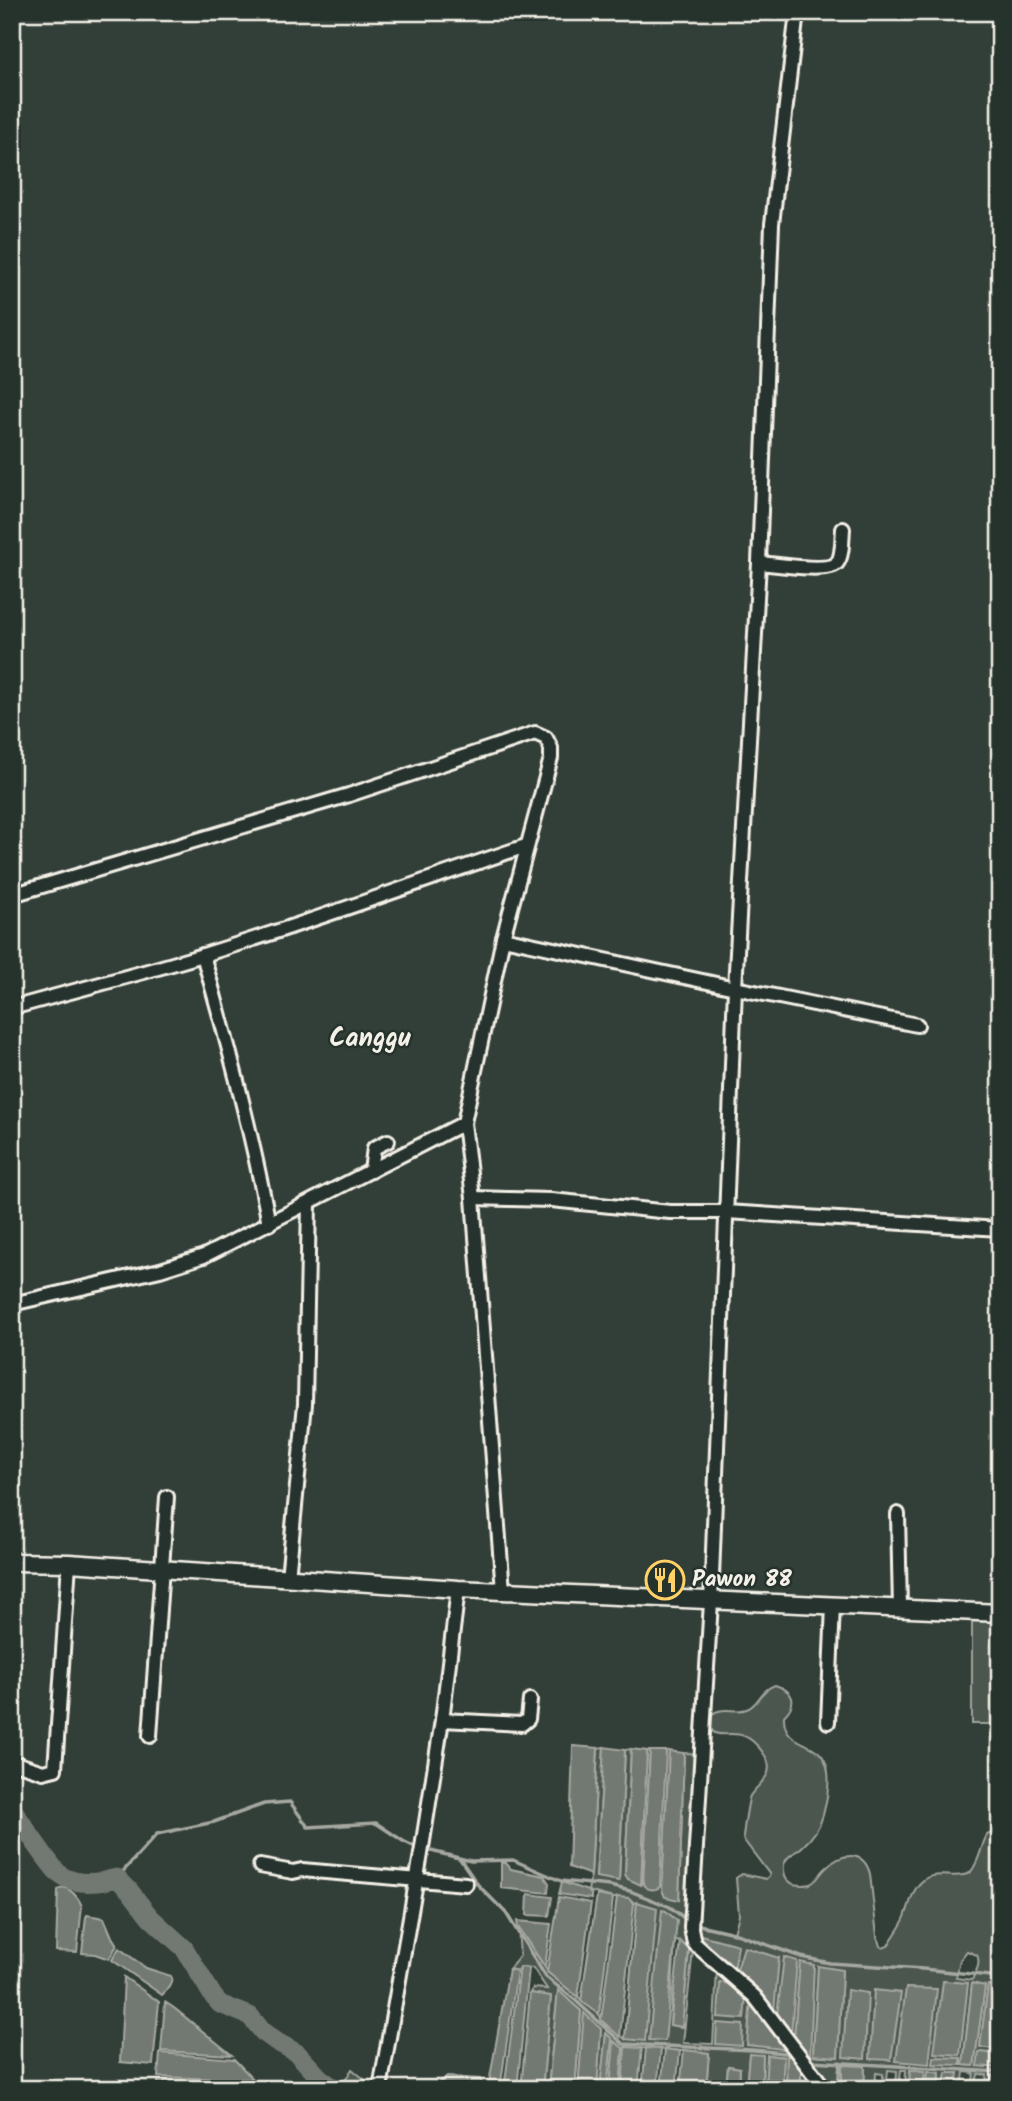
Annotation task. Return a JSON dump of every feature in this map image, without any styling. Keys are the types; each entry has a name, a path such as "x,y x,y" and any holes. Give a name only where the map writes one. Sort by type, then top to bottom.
{"street":[{"path":"797,12 772,224 759,563 735,988 711,1601 691,1938 695,1945 755,1997 825,2089"},
{"path":"759,563 822,568 832,566 840,558 843,530"},
{"path":"12,895 349,795 534,733 546,738 551,748 551,758 503,938 464,1123 473,1198 503,1591"},
{"path":"12,1008 203,955 526,846"},
{"path":"503,938 917,1025"},
{"path":"203,955 260,1174 269,1224"},
{"path":"12,1304 160,1270 204,1256 464,1123"},
{"path":"371,1171 374,1148 388,1141"},
{"path":"473,1198 551,1200 670,1212 726,1212 1000,1229"},
{"path":"288,1578 305,1404 309,1203"},
{"path":"150,1736 167,1497"},
{"path":"898,1514 900,1609"},
{"path":"12,1562 69,1563 458,1589 1000,1613"},
{"path":"12,1762 43,1772 53,1770 56,1766 69,1563"},
{"path":"380,2089 422,1851 458,1589"},
{"path":"828,1722 833,1605"},
{"path":"442,1720 522,1724 528,1719 530,1700"},
{"path":"260,1866 293,1871 466,1884"}],"shaded area":[{"path":"972,1613 1000,1613 1000,1724 972,1724"},
{"path":"770,1687 781,1687 790,1694 792,1702 784,1716 785,1726 794,1738 821,1754 828,1774 822,1819 809,1840 786,1859 786,1877 793,1884 808,1885 839,1859 858,1857 867,1866 870,1874 877,1936 883,1948 888,1946 901,1924 921,1882 932,1876 960,1876 970,1873 987,1835 1000,1829 1000,1986 988,1985 980,2047 1000,2050 1000,2054 979,2052 978,2066 1000,2068 1000,2075 992,2075 990,2089 985,2089 987,2075 978,2074 975,2089 972,2089 974,2073 964,2072 962,2089 956,2089 957,2073 946,2073 944,2089 939,2089 940,2073 928,2072 926,2089 923,2089 925,2071 910,2070 909,2089 905,2089 906,2070 901,2070 899,2089 896,2089 897,2071 888,2070 886,2089 883,2089 883,2074 876,2073 875,2089 864,2089 865,2067 843,2065 842,2089 801,2089 801,2070 787,2056 786,2089 782,2089 784,2057 768,2055 765,2089 762,2089 763,2056 749,2054 746,2089 739,2089 740,2068 728,2066 726,2089 706,2089 709,2053 626,2047 620,2089 623,2048 614,2042 610,2089 607,2089 612,2039 606,2034 600,2089 597,2089 601,2029 578,2089 575,2089 581,2011 558,1991 548,2089 542,2089 551,1996 530,1993 533,1988 547,1989 533,1968 521,1967 517,1971 509,1969 520,1956 518,1927 548,1972 625,2039 637,1902 634,1903 629,1898 613,1898 588,1891 598,1748 604,1747 596,1877 619,1880 625,1750 631,1749 625,1874 628,1879 641,1884 647,1751 650,1751 643,1884 666,1751 669,1751 662,1890 679,1900 684,1753 704,1754 694,1909 685,1910 686,1920 734,1933 739,1915 736,1878 742,1874 766,1879 770,1875 743,1839 750,1796 765,1778 769,1768 764,1754 750,1739 738,1734 715,1733 710,1725 710,1716 719,1711 749,1708","holes":["675,1940 689,1951 682,2027 670,2025","693,1950 717,1969 713,2044 683,2043","967,1951 977,1955 978,1964 972,1980 956,1978 960,1960","779,1958 773,2010 736,1973","800,1963 814,1965 794,2038","818,1967 842,1970 838,2057 813,2055","972,1984 985,1986 974,2066 963,2065"]},
{"path":"573,1746 598,1748 591,1875 569,1867"},
{"path":"604,1747 625,1750 619,1881 596,1877"},
{"path":"631,1749 647,1751 641,1885 628,1879 625,1874"},
{"path":"650,1751 666,1751 660,1887 653,1889 646,1888 643,1884"},
{"path":"669,1751 684,1753 679,1900 665,1897 662,1890"},
{"path":"501,1863 506,1863 511,1869 544,1876 549,1883 548,1893 501,1888"},
{"path":"562,1882 588,1891 591,1899 559,1894"},
{"path":"63,1887 74,1894 82,1906 77,1952 56,1951 58,1890"},
{"path":"528,1894 552,1897 549,1916 527,1915"},
{"path":"597,1895 613,1898 599,2014 581,2001"},
{"path":"559,1897 591,1903 578,1997 547,1972"},
{"path":"617,1897 629,1898 634,1903 620,2037 601,2020"},
{"path":"637,1902 657,1908 645,2041 625,2039"},
{"path":"662,1910 677,1921 665,2041 649,2040"},
{"path":"87,1915 104,1918 117,1945 109,1959 82,1953"},
{"path":"517,1921 551,1924 545,1967 518,1927"},
{"path":"701,1935 738,1945 734,1971 701,1943"},
{"path":"680,1941 689,1950 682,2027 670,2025"},
{"path":"744,1947 779,1958 774,2011 736,1973"},
{"path":"119,1948 146,1968 171,1976 168,1989 162,1995 112,1960"},
{"path":"784,1957 797,1961 791,2035 777,2015"},
{"path":"800,1962 814,1965 810,2056 794,2038"},
{"path":"818,1966 842,1970 838,2057 813,2055"},
{"path":"520,1967 529,1968 517,2089 504,2089"},
{"path":"509,1969 517,1971 500,2089 488,2089"},
{"path":"124,1977 159,2002 153,2065 120,2062"},
{"path":"943,1981 968,1983 960,2055 934,2053"},
{"path":"720,1982 734,1985 746,1997 744,2019 718,2017"},
{"path":"972,1983 985,1986 974,2066 963,2065"},
{"path":"988,1985 1000,1986 1000,2050 980,2047"},
{"path":"906,1988 937,1989 929,2064 896,2061"},
{"path":"558,1990 581,2011 575,2089 548,2089"},
{"path":"847,1990 868,1993 865,2059 843,2057"},
{"path":"874,1990 901,1993 891,2060 870,2059"},
{"path":"530,1993 551,1996 542,2089 521,2089"},
{"path":"751,1999 792,2050 747,2045"},
{"path":"165,2002 174,2008 232,2055 161,2051"},
{"path":"584,2013 601,2029 597,2089 578,2089"},
{"path":"717,2023 743,2025 742,2046 716,2044"},
{"path":"606,2033 612,2039 607,2089 600,2089"},
{"path":"614,2041 623,2048 620,2089 610,2089"},
{"path":"625,2047 642,2048 638,2089 622,2089"},
{"path":"646,2048 661,2049 657,2089 642,2089"},
{"path":"665,2049 680,2051 676,2089 661,2089"},
{"path":"684,2050 709,2053 706,2089 680,2089"},
{"path":"979,2052 1000,2054 1000,2068 977,2066"},
{"path":"160,2053 234,2059 254,2080 158,2077"},
{"path":"749,2054 763,2055 762,2089 746,2089"},
{"path":"767,2055 784,2057 782,2089 765,2089"},
{"path":"787,2056 794,2056 801,2070 801,2089 786,2089"},
{"path":"934,2057 961,2058 961,2065 933,2064"},
{"path":"842,2065 865,2066 864,2089 842,2089"},
{"path":"728,2066 740,2068 739,2089 726,2089"},
{"path":"352,2069 376,2089 340,2089"},
{"path":"910,2070 925,2071 923,2089 909,2089"},
{"path":"928,2071 940,2073 939,2089 926,2089"},
{"path":"946,2073 958,2073 956,2089 944,2089"},
{"path":"447,2077 480,2079 484,2089 428,2089"},
{"path":"158,2081 263,2085 267,2089 158,2089"}],"waterway":[{"path":"117,1878 157,1834 214,1822 264,1804 290,1802 308,1827 376,1823 415,1847 471,1861 513,1860 561,1881 630,1891 670,1907 688,1921"},
{"path":"12,1809 62,1876 89,1883 117,1878 150,1917 184,1948 220,2004 250,2016 263,2032 297,2053 319,2077 335,2089"},
{"path":"460,1859 478,1885 506,1913 546,1977 623,2044 794,2054"},
{"path":"695,1924 734,1933 801,1957 830,1963 1000,1977"},
{"path":"811,2061 1000,2072"},
{"path":"838,2089 840,2062"}],"place":[{"name":"Pawon 88","path":"665,1580"}],"district":[{"name":"Canggu","path":"370,1039"}]}
